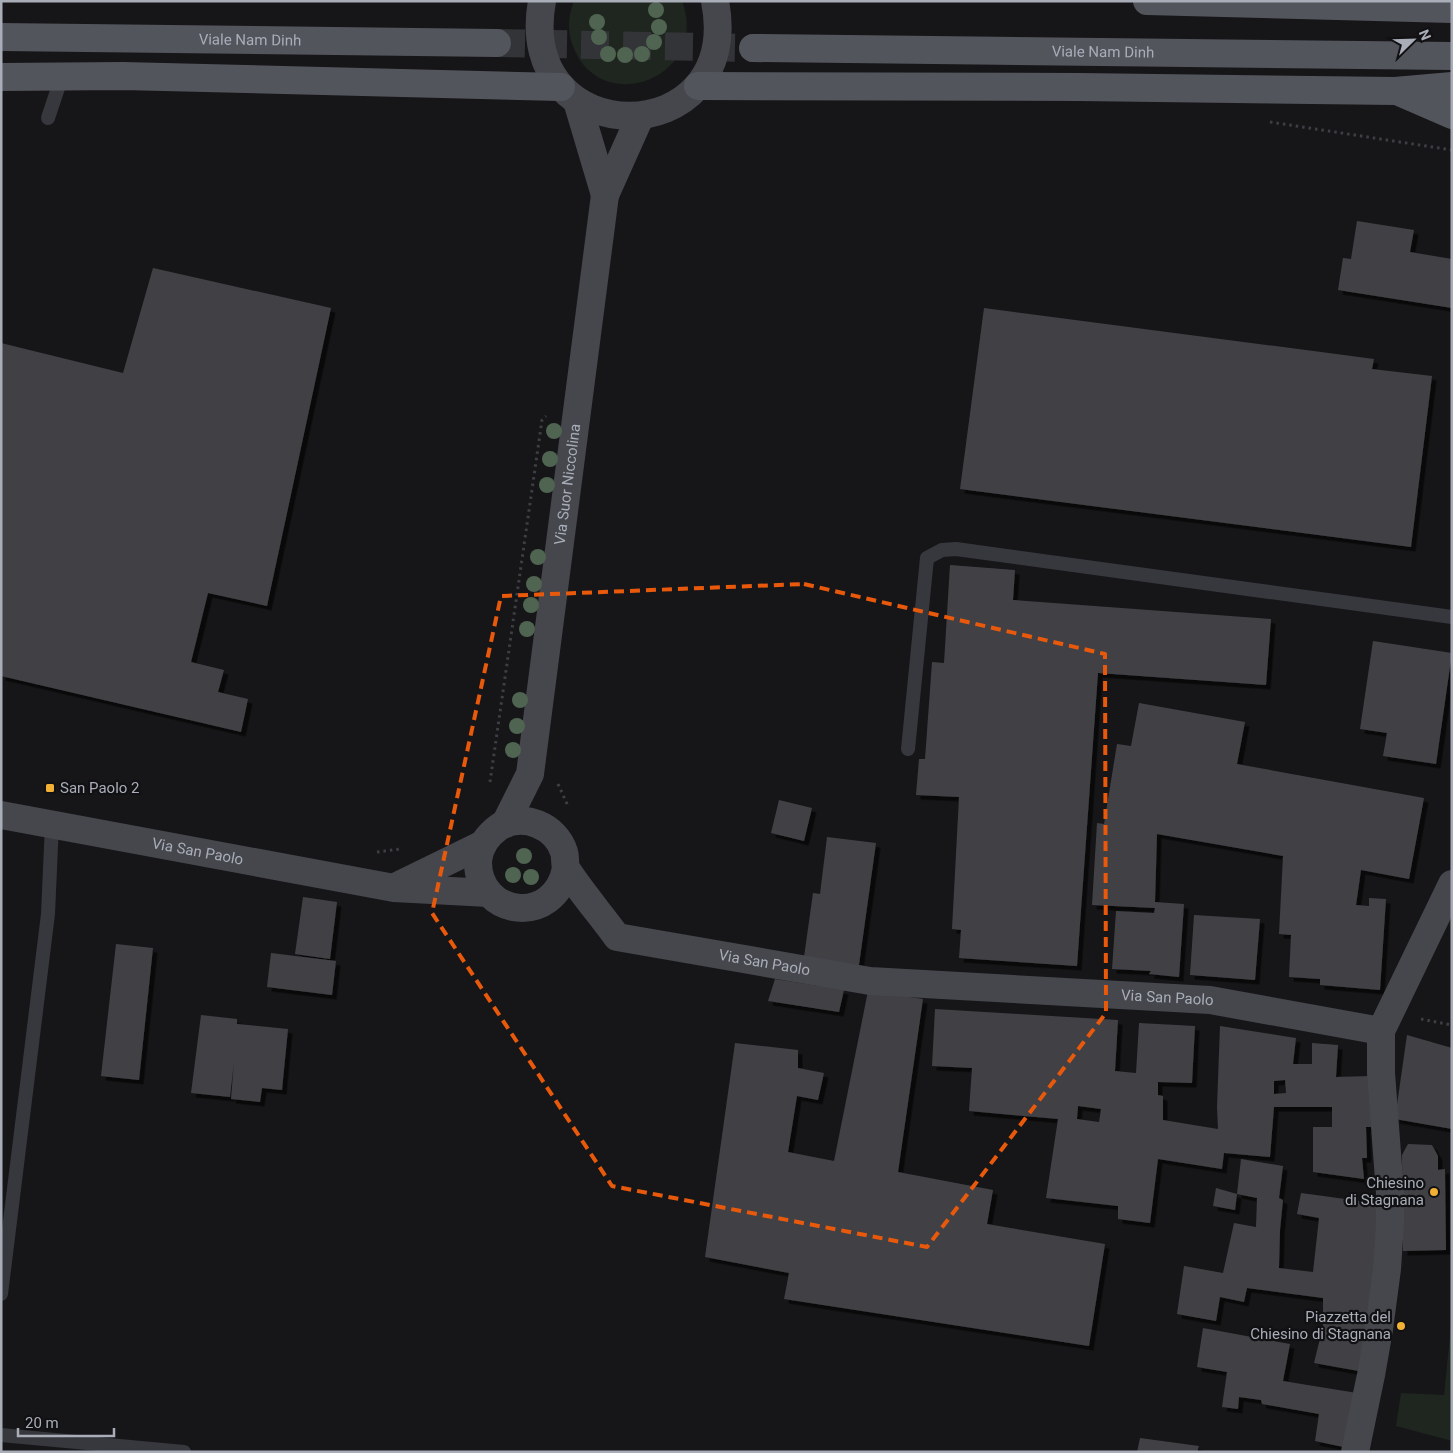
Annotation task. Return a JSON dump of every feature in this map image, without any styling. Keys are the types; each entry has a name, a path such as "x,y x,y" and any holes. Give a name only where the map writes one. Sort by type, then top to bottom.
{"main road":[{"path":"1147,1 1452,9"},
{"name":"Viale Nam Dinh","path":"1,38 498,43"},
{"name":"Viale Nam Dinh","path":"753,48 1452,56"},
{"path":"1,78 123,76 569,94"},
{"path":"698,86 1078,87 1396,91 1452,86"},
{"path":"1396,91 1452,116"}],"street":[{"path":"542,1 538,21 540,45 548,67 569,94 605,194"},
{"path":"569,94 597,112 618,117 640,117 672,107 686,98 698,86 710,67 718,44 719,21 715,1"},
{"path":"605,194 640,117"},
{"name":"Via Suor Niccolina","path":"505,824 530,774 605,194"},
{"name":"Via Suor Niccolina","path":"530,774 542,825"},
{"name":"Via San Paolo","path":"1,815 394,888 489,893 501,903 515,908 531,907 545,902 557,892 564,878 566,868 564,852 557,838 542,825"},
{"path":"489,893 480,875 478,860 483,844 492,832 505,824 527,820 542,825"},
{"path":"394,888 483,844"},
{"name":"Via San Paolo","path":"566,868 617,937 870,981 1210,1000 1380,1031"},
{"path":"1355,1452 1379,1329 1387,1269 1390,1223 1390,1193 1381,1073 1380,1031 1452,884"}],"lane":[{"path":"1,78 58,88 77,87 123,76"},
{"path":"48,118 58,88"},
{"path":"908,749 928,558 942,550 956,549 1452,618"},
{"path":"1,1294 48,914 52,824"},
{"path":"1,1435 184,1452"}],"path":[{"path":"1267,121 1452,150"},
{"path":"490,786 542,420 548,414"},
{"path":"558,783 572,814"},
{"path":"370,852 389,851 407,847"}],"highlighted area":[{"path":"804,584 1105,654 1106,1013 927,1247 612,1186 432,913 501,596"}],"shaded area":[{"path":"574,1 682,1 687,28 681,51 667,68 648,80 627,84 606,81 587,68 573,46 569,24 570,12"},
{"path":"1452,1316 1452,1441 1396,1426 1401,1393 1444,1395"}],"building":[{"path":"1357,221 1414,230 1410,252 1452,259 1452,308 1338,290 1343,258 1351,259"},
{"path":"153,268 331,308 267,606 208,593 191,662 224,670 218,692 248,699 241,732 1,676 1,343 123,373"},
{"path":"984,308 1374,359 1372,369 1432,376 1411,547 960,489"},
{"path":"950,565 1015,570 1013,600 1271,619 1266,685 1098,673 1077,966 959,958 961,930 952,929 959,797 916,795 919,759 925,759 932,662 944,663"},
{"path":"1373,641 1452,653 1436,764 1383,756 1387,733 1360,729"},
{"path":"1139,703 1245,722 1237,764 1424,798 1409,879 1361,870 1356,905 1369,906 1369,898 1386,899 1380,990 1320,985 1320,979 1289,977 1291,935 1279,934 1283,856 1157,834 1155,902 1184,904 1179,977 1149,974 1151,971 1112,969 1116,911 1154,913 1155,908 1092,905 1097,823 1104,824 1117,744 1131,746"},
{"path":"779,800 812,808 804,841 771,833"},
{"path":"827,837 876,843 858,972 803,964 813,893 820,894"},
{"path":"303,897 337,902 330,959 295,954"},
{"path":"1194,915 1260,919 1255,980 1190,975"},
{"path":"116,944 153,948 139,1080 101,1076"},
{"path":"271,953 336,961 332,995 267,987"},
{"path":"775,979 844,990 839,1012 768,1001"},
{"path":"868,991 923,999 898,1172 993,1190 987,1224 1105,1244 1089,1346 784,1299 789,1273 705,1257 735,1043 798,1050 798,1068 824,1073 818,1100 797,1096 788,1152 834,1161"},
{"path":"935,1009 1118,1020 1115,1071 1136,1073 1139,1023 1195,1026 1192,1083 1158,1082 1158,1095 1163,1096 1163,1120 1218,1129 1220,1026 1296,1038 1293,1064 1312,1064 1312,1043 1338,1045 1336,1077 1370,1076 1372,1127 1366,1127 1367,1158 1362,1158 1364,1179 1313,1172 1313,1127 1332,1127 1332,1107 1274,1107 1270,1157 1224,1153 1222,1169 1158,1159 1150,1223 1118,1219 1118,1206 1046,1198 1058,1119 969,1111 972,1068 932,1066","holes":["1285,1080 1286,1093 1274,1094 1274,1081","1078,1106 1101,1109 1099,1122 1077,1119"]},
{"path":"201,1015 237,1019 237,1024 288,1029 282,1090 262,1088 260,1102 231,1099 234,1062 230,1097 191,1093"},
{"path":"1407,1035 1452,1048 1452,1129 1395,1119"},
{"path":"1408,1144 1432,1145 1438,1156 1438,1170 1445,1169 1446,1250 1403,1251 1402,1155"},
{"path":"1241,1159 1283,1166 1279,1198 1283,1200 1279,1268 1313,1272 1319,1218 1297,1214 1301,1193 1382,1204 1364,1372 1314,1363 1323,1326 1323,1298 1247,1288 1244,1302 1220,1297 1216,1321 1177,1314 1184,1266 1223,1273 1234,1223 1256,1227 1257,1198 1237,1194"},
{"path":"1216,1188 1237,1194 1235,1210 1213,1206"},
{"path":"1203,1328 1290,1344 1283,1381 1357,1393 1348,1448 1315,1441 1319,1414 1262,1404 1261,1400 1239,1397 1238,1409 1222,1407 1227,1372 1197,1367"},
{"path":"1140,1438 1199,1446 1197,1452 1137,1452"}],"tunnel":[{"path":"497,43 753,48"}],"place":[{"name":"San Paolo 2","path":"50,788"},
{"name":"Chiesino di Stagnana","path":"1434,1192"},
{"name":"Piazzetta del Chiesino di Stagnana","path":"1401,1326"}]}
